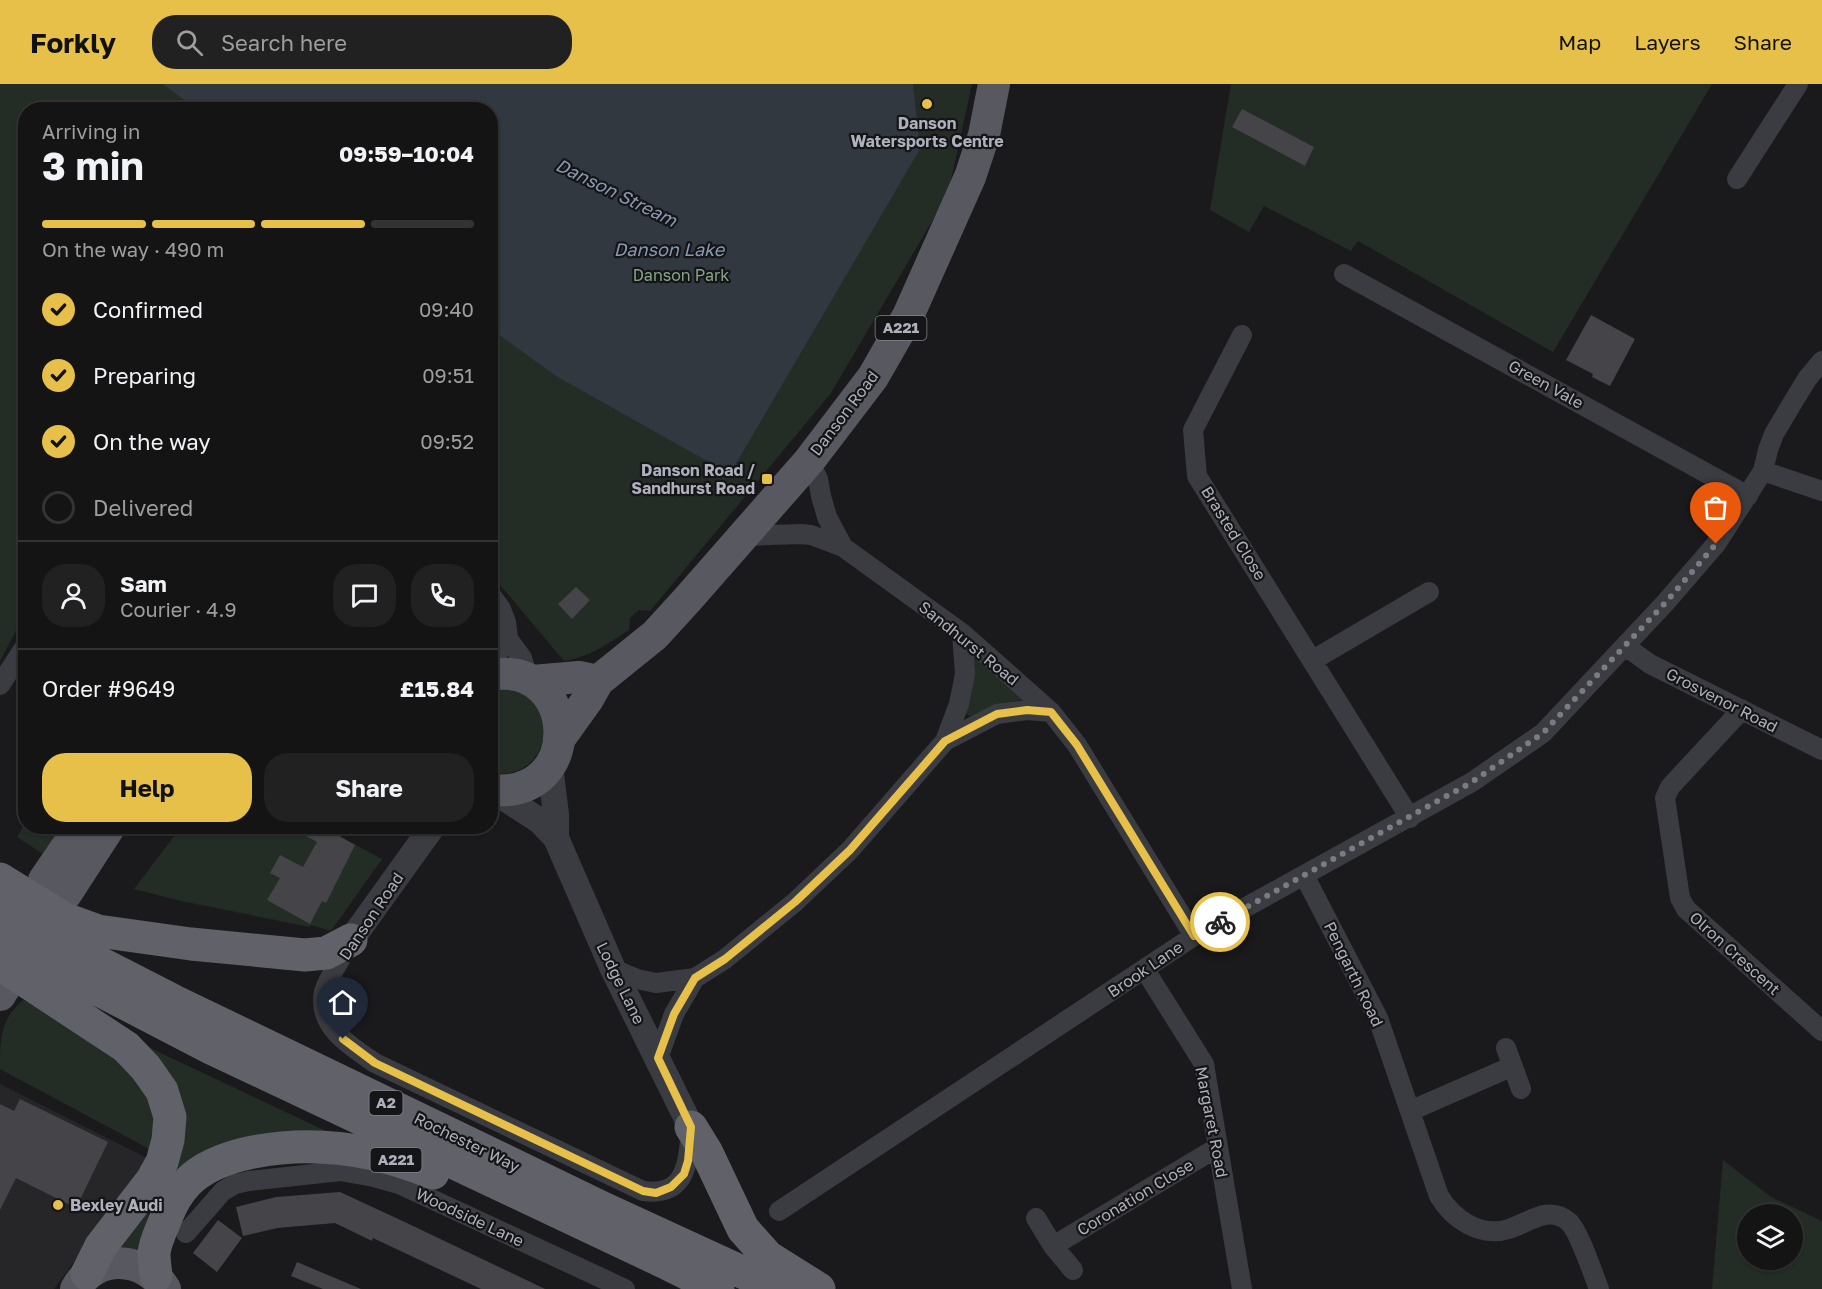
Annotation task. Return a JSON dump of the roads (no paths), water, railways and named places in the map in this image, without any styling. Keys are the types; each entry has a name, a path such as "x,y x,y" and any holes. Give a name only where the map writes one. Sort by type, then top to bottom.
{"highway":[{"path":"0,879 65,919 98,931 191,944 305,955 326,953 351,940"},
{"name":"Rochester Way","path":"0,904 92,959 174,1001 603,1208 779,1289"},
{"name":"Rochester Way","path":"0,934 80,980 211,1048 718,1289"},
{"name":"A221","path":"3,980 126,1047 146,1068 162,1091 170,1117 168,1140 162,1162 152,1180 101,1246 82,1282"},
{"path":"691,1127 707,1153 743,1229 768,1257 819,1289"},
{"name":"A221","path":"161,1282 154,1254 164,1222 178,1194 193,1177 203,1169 240,1154 286,1147 318,1146 363,1151 431,1172 689,1289"}],"main road":[{"name":"Danson Road","path":"498,790 522,787 537,779 598,681 655,635 809,461 873,377 908,316 970,177 984,135 994,84"},
{"path":"498,674 514,674 530,680 545,692 555,706 560,722 555,752"},
{"path":"530,680 579,677 598,681"},
{"path":"78,834 55,887 103,834"},
{"name":"A221","path":"82,1282 98,1267 125,1262 139,1266 161,1282"}],"street":[{"path":"1737,179 1798,84"},
{"name":"Green Vale","path":"1344,274 1748,496"},
{"name":"Brasted Close","path":"1242,335 1193,430 1197,476 1410,818"},
{"name":"Brook Lane","path":"779,1211 1194,936 1472,782 1543,733 1666,602 1716,544 1763,471 1774,434 1807,379 1822,361"},
{"name":"Sandhurst Road","path":"809,461 818,479 827,517 843,547"},
{"path":"1763,471 1822,491"},
{"name":"Sandhurst Road","path":"743,536 801,534 843,547 962,633 1051,712 1077,745 1194,936"},
{"path":"1312,660 1429,592"},
{"path":"498,605 506,622 508,639 522,658 530,680"},
{"path":"613,969 637,979 656,983 695,978 725,959 795,902 850,850 945,741 959,704 965,674 962,633"},
{"path":"498,652 508,639"},
{"name":"Grosvenor Road","path":"1625,646 1650,664 1822,750"},
{"path":"0,685 18,657"},
{"name":"Olron Crescent","path":"1741,709 1670,787 1665,798 1680,898 1686,909 1822,1031"},
{"path":"945,741 997,714 1027,710 1051,712"},
{"name":"Lodge Lane","path":"555,752 556,838"},
{"name":"Lodge Lane","path":"498,794 540,821 556,838 613,969 691,1127"},
{"name":"Danson Road","path":"426,834 351,940 324,990 323,1008 332,1029 375,1063 643,1191 656,1193 664,1190 671,1187 684,1174 688,1161 691,1127"},
{"name":"Pengarth Road","path":"1304,875 1378,1018 1439,1196 1446,1207 1456,1218 1467,1224 1497,1231 1507,1230 1543,1215 1559,1215 1573,1226 1599,1289"},
{"name":"Margaret Road","path":"1145,970 1204,1064 1242,1289"},
{"path":"658,1058 674,1014 695,978"},
{"path":"1506,1048 1521,1089"},
{"path":"1410,1111 1514,1066"},
{"name":"Coronation Close","path":"1053,1246 1218,1147"},
{"name":"Woodside Lane","path":"186,1233 223,1191 235,1184 272,1177 340,1171 399,1184 625,1289"},
{"path":"1036,1218 1053,1246 1073,1270"}],"water":[{"name":"Danson Lake","path":"163,84 913,84 920,149 730,474 556,376 498,334 498,102 187,102"}],"place":[{"name":"Danson Watersports Centre","path":"927,104"},
{"name":"Danson Road / Sandhurst Road","path":"767,479"},
{"name":"Bexley Audi","path":"58,1205"}],"water label":[{"name":"Danson Stream","path":"616,193"}],"park label":[{"name":"Danson Park","path":"681,275"}]}
